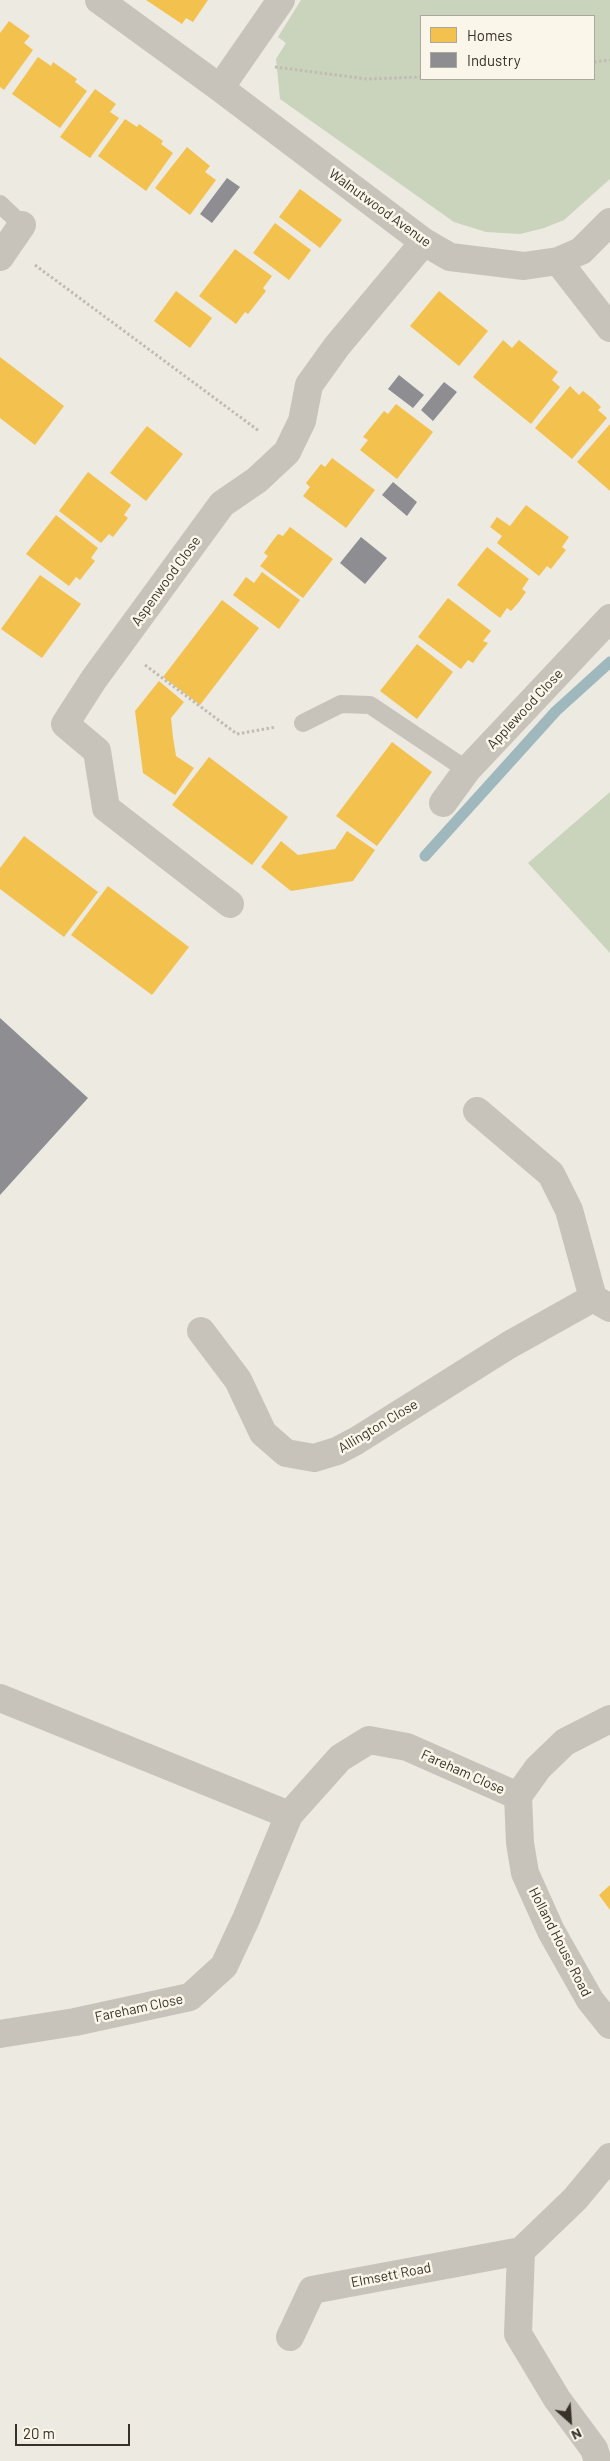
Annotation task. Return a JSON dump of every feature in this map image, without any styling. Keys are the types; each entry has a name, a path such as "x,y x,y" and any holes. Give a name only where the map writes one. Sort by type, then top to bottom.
{"street":[{"name":"Walnutwood Avenue","path":"99,0 220,88 424,242 450,257 524,266 558,260 581,251 610,222"},
{"path":"220,88 281,0"},
{"name":"Aspenwood Close","path":"230,904 106,808 97,751 65,724 222,504 257,480 287,452 302,421 309,384 337,346 424,242"},
{"path":"558,260 610,328"},
{"name":"Applewood Close","path":"443,803 467,770 610,618"},
{"name":"Allington Close","path":"201,1331 238,1380 263,1433 286,1453 314,1458 337,1451 356,1441 509,1345 602,1303 569,1210 551,1174 477,1111"},
{"path":"0,1698 289,1815"},
{"path":"518,1796 538,1768 565,1742 610,1719"},
{"name":"Fareham Close","path":"0,2034 75,2022 190,1997 224,1966 246,1919 289,1815 340,1758 369,1740 407,1747 518,1796"},
{"name":"Holland House Road","path":"518,1796 520,1843 525,1873 551,1931 590,2000 610,2025"},
{"path":"598,2461 594,2449 557,2399 518,2334 521,2251 575,2200 610,2157"},
{"name":"Elmsett Road","path":"290,2337 312,2290 521,2251"}],"lane":[{"path":"0,204 10,243"},
{"path":"303,723 341,704 370,705 467,770"}],"path":[{"path":"595,62 610,60"},
{"path":"238,62 366,79 420,77"},
{"path":"10,243 287,452"},
{"path":"119,646 237,734 303,723"}],"green space":[{"path":"301,0 610,0 610,179 564,220 544,228 520,234 486,232 454,222 280,99 276,59 286,43 278,37"},
{"path":"610,792 610,953 528,863"}],"building: Homes":[{"path":"146,0 208,0 193,22 186,18 182,24"},
{"path":"9,21 30,36 24,43 33,50 4,90 0,87 0,33"},
{"path":"38,57 51,66 53,62 77,79 75,82 87,91 60,128 12,94"},
{"path":"95,89 116,104 110,112 119,118 90,158 60,137"},
{"path":"125,119 137,127 139,124 163,141 161,144 173,153 146,191 98,156"},
{"path":"187,147 210,166 205,172 216,180 190,215 155,188"},
{"path":"300,189 342,220 320,248 279,217"},
{"path":"275,223 311,250 289,280 253,253"},
{"path":"235,249 272,276 263,288 266,291 248,314 245,312 236,324 199,296"},
{"path":"176,291 212,318 190,348 154,321"},
{"path":"439,291 488,331 459,366 410,326"},
{"path":"503,340 512,348 519,340 558,372 552,380 560,387 531,424 473,377"},
{"path":"0,357 64,406 35,445 0,418"},
{"path":"570,386 579,395 583,391 592,398 601,407 598,410 607,418 572,459 535,428"},
{"path":"396,404 433,432 397,479 360,450 368,440 363,437 384,411 388,414"},
{"path":"610,424 610,491 577,462"},
{"path":"147,426 183,454 146,501 110,473"},
{"path":"332,458 375,490 346,528 303,496 310,487 306,483 321,464 325,467"},
{"path":"88,472 131,505 124,515 128,518 113,537 109,534 101,543 59,511"},
{"path":"526,505 569,537 562,547 566,550 551,569 547,566 539,576 497,543 502,536 490,527 497,517 510,526"},
{"path":"56,515 98,548 91,558 95,561 80,580 76,577 69,586 26,554"},
{"path":"290,527 333,559 303,598 260,566 268,556 264,553 271,543 278,534 283,536"},
{"path":"487,547 529,579 522,589 526,592 519,602 511,611 507,608 500,618 457,585"},
{"path":"262,572 300,600 279,629 233,595 246,577 254,583"},
{"path":"40,575 81,604 42,658 1,629"},
{"path":"448,598 491,631 483,641 488,643 473,663 468,660 461,669 418,637"},
{"path":"222,600 259,628 200,705 163,677"},
{"path":"417,644 453,672 417,719 380,691"},
{"path":"159,681 184,702 171,718 173,737 176,756 194,768 175,795 143,773 135,711"},
{"path":"392,742 432,772 377,846 336,816"},
{"path":"209,757 288,817 252,865 172,805"},
{"path":"347,831 375,850 353,881 291,891 261,867 281,841 298,855 335,849"},
{"path":"24,836 98,892 64,937 0,889 0,868"},
{"path":"108,886 189,947 152,995 71,935"},
{"path":"610,1885 610,1910 599,1895"}],"building: Industry":[{"path":"227,178 240,187 212,223 200,214"},
{"path":"399,375 424,395 413,408 388,389"},
{"path":"444,382 457,392 433,421 421,410"},
{"path":"393,482 417,502 407,516 382,495"},
{"path":"361,537 387,558 365,584 340,563"},
{"path":"0,1018 88,1098 0,1195"}],"waterway":[{"path":"425,856 556,711 610,662"}]}
